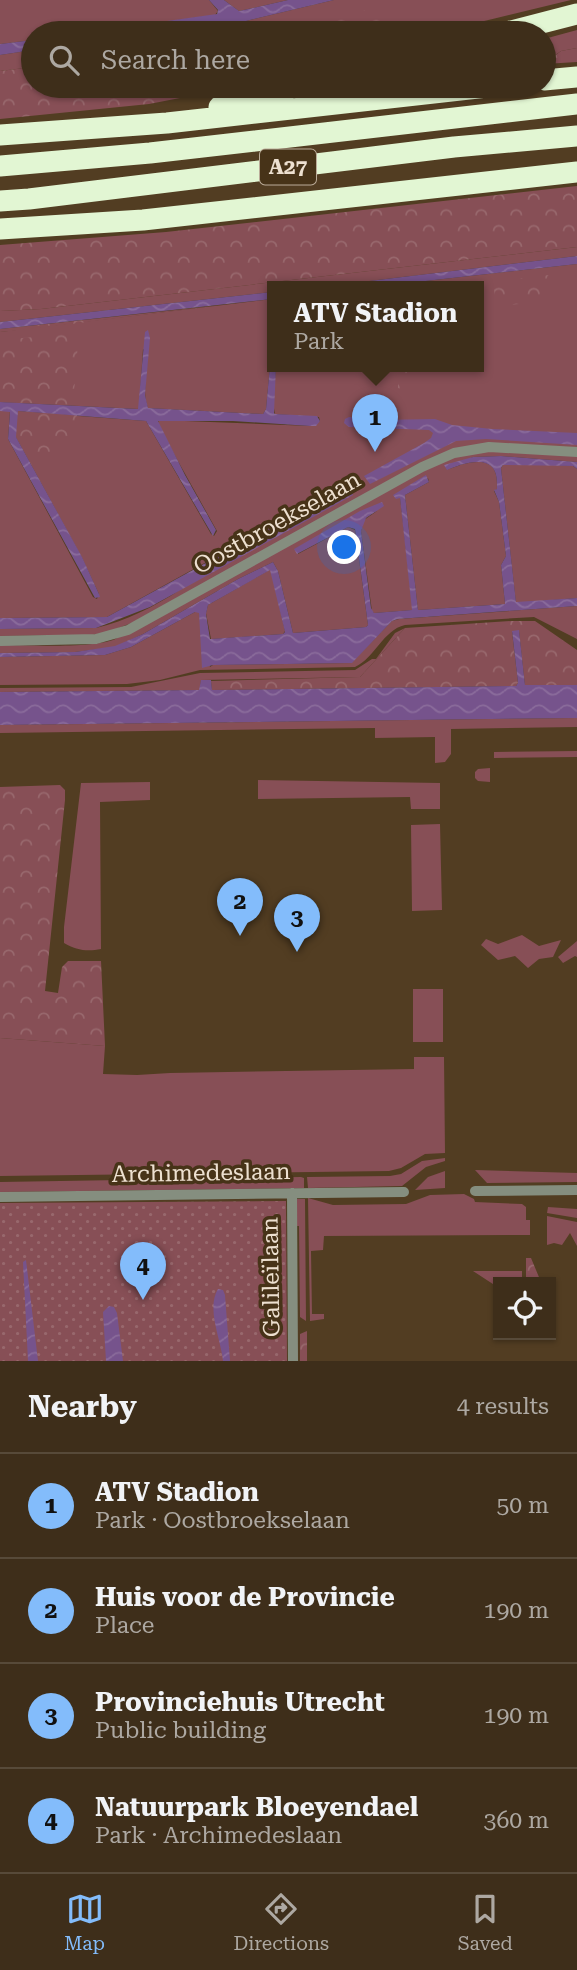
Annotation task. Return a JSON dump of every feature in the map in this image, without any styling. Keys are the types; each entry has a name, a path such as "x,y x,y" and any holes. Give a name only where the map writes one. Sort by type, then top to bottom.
{"highway":[{"path":"550,21 577,14"},
{"path":"556,79 577,77"},
{"path":"167,123 256,98"},
{"path":"0,135 167,123 389,98"},
{"name":"A27","path":"0,166 150,153 577,104"},
{"name":"A27","path":"0,201 454,147 577,136"},
{"name":"A27","path":"0,229 143,219 577,172"}],"street":[{"name":"Oostbroekselaan","path":"0,641 96,639 128,629 422,467 454,453 489,447 577,452"},
{"path":"475,1191 577,1190"},
{"name":"Archimedeslaan","path":"0,1197 404,1192"},
{"name":"Galileïlaan","path":"292,1193 293,1361"}],"green space":[{"path":"0,0 209,0 218,11 215,15 170,21 21,21 21,41 0,44"},
{"path":"224,0 288,0 239,11"},
{"path":"334,0 571,0 484,21 246,21"},
{"path":"368,10 389,13 397,21 313,21"},
{"path":"577,30 577,48 556,55 556,36"},
{"path":"577,48 577,62 556,63 556,55"},
{"path":"21,52 21,68 0,71 0,55"},
{"path":"21,68 21,98 180,98 149,104 0,119 0,71"},
{"path":"577,186 577,247 41,309 0,311 0,245 166,232"},
{"path":"577,247 577,256 370,281 283,281"},
{"path":"577,264 577,462 501,456 473,457 447,470 480,462 487,463 495,472 497,489 494,491 499,502 506,556 501,565 505,604 418,610 405,495 429,482 428,478 400,497 413,610 372,611 361,531 364,520 377,511 295,549 298,554 348,527 355,530 368,625 366,627 293,633 278,571 273,562 115,647 75,652 0,653 0,645 79,645 117,638 134,622 92,635 0,636 0,629 96,628 118,621 161,602 257,534 107,617 0,618 0,411 10,411 8,439 93,597 97,599 99,594 82,558 16,437 65,415 146,421 214,536 217,531 164,436 159,420 310,426 320,421 319,417 275,414 273,403 276,372 484,372 484,281 426,281"},
{"path":"549,275 552,301 496,306 494,289 498,281"},
{"path":"267,283 267,293 0,322 0,311 41,309"},
{"path":"267,300 267,372 269,372 266,409 263,414 148,408 145,394 147,352 143,349 139,409 0,402 0,332"},
{"path":"223,305 23,330 0,332 0,329"},
{"path":"67,334 76,338 78,343 74,393 76,405 0,402 0,340"},
{"path":"398,372 412,372 406,391 398,388"},
{"path":"18,411 77,415 83,440 33,467 16,437"},
{"path":"520,463 573,466 577,469 577,598 516,603 501,468 503,465"},
{"path":"271,569 285,631 283,634 211,639 206,613 208,605"},
{"path":"577,606 577,639 534,617 405,625 391,632 355,667 200,670 160,680 127,684 0,685 0,657 105,655 131,647 195,612 199,612 210,667 351,663 392,621 399,619"},
{"path":"535,621 577,650 577,685 525,685 519,631 512,632 518,683 516,686 212,690 211,681 360,677 405,628"},
{"path":"405,628 360,677 201,680 200,690 0,692 0,688 131,687 200,673 355,670 376,659 395,633"},
{"path":"577,718 577,727 451,729 451,754 445,762 435,763 435,737 375,738 375,728 0,733 0,725"},
{"path":"577,751 577,757 494,758 494,752"},
{"path":"490,768 490,782 478,781 475,778 478,769"},
{"path":"258,780 440,783 440,809 411,809 410,797 258,799"},
{"path":"150,782 150,800 100,802 101,949 77,949 64,943 81,783"},
{"path":"60,785 65,790 65,800 45,991 58,993 62,967 68,961 101,961 105,1046 0,1038 0,787"},
{"path":"440,824 442,910 412,911 411,825"},
{"path":"522,935 539,946 561,940 553,957 539,959 528,968 515,956 498,960 481,945 486,939 498,944"},
{"path":"577,941 577,957 563,963 558,957"},
{"path":"413,989 443,989 443,1042 413,1042"},
{"path":"0,1038 105,1046 103,1074 414,1069 414,1057 444,1057 445,1153 425,1154 401,1168 389,1171 0,1176"},
{"path":"445,1158 445,1161 426,1167 402,1186 308,1188 307,1177 390,1176 401,1174 422,1161"},
{"path":"475,1170 577,1173 577,1182 487,1183"},
{"path":"445,1171 445,1188 415,1190 428,1177"},
{"path":"304,1178 304,1188 0,1192 0,1182"},
{"path":"464,1194 475,1202 522,1204 526,1207 526,1220 530,1220 530,1235 324,1236 323,1250 311,1251 312,1314 324,1314 324,1319 310,1321 308,1198 333,1205 406,1204 430,1195"},
{"path":"296,1199 305,1199 306,1321 300,1317 299,1226 294,1226"},
{"path":"286,1201 287,1361 0,1361 0,1203"},
{"path":"548,1207 577,1209 577,1218 547,1213"},
{"path":"547,1216 577,1222 577,1246 570,1233 562,1245 547,1245"},
{"path":"526,1258 531,1258 539,1277 526,1277"},
{"path":"473,1271 522,1271 522,1277 493,1277 493,1284"},
{"path":"307,1331 307,1361 300,1361 300,1334"}],"water":[{"path":"209,0 224,0 239,11 288,0 334,0 246,21 167,21 217,14 218,10"},
{"path":"21,41 21,52 0,55 0,44"},
{"path":"577,256 577,264 426,281 370,281"},
{"path":"267,293 267,300 0,329 0,322"},
{"path":"148,330 150,338 145,395 148,408 263,414 266,409 269,372 276,372 274,413 317,416 320,421 316,426 310,426 233,421 158,421 216,530 213,536 146,421 18,411 16,437 82,557 100,597 95,598 8,439 10,412 0,411 0,402 138,409 145,332"},
{"path":"349,417 379,420 435,419 452,425 492,429 577,433 577,445 486,439 456,441 370,484 364,476 424,443 433,433 429,430 349,427 344,423"},
{"path":"501,456 577,462 577,469 573,466 503,465 501,468 516,602 577,598 577,606 398,619 392,621 352,663 213,665 202,668 199,613 195,612 131,647 105,655 0,657 0,653 75,652 115,646 143,634 273,562 278,571 293,633 366,627 368,625 355,529 348,527 297,554 294,549 360,511 382,502 384,506 366,518 361,531 371,608 374,613 412,610 400,498 396,499 393,495 426,475 429,482 405,495 418,610 505,604 501,565 506,556 499,502 494,490 497,489 495,472 486,463 480,462 447,470 444,465 473,457","holes":["270,570 285,632 210,639 206,614 208,605"]},
{"path":"348,485 353,495 150,607 96,628 0,629 0,618 107,617"},
{"path":"519,630 525,685 577,685 577,718 0,725 0,692 199,690 201,680 211,680 212,690 516,686 518,683 512,631"},
{"path":"26,1260 38,1361 28,1361 23,1262"},
{"path":"218,1289 223,1290 225,1295 230,1361 223,1361 215,1324 213,1306"},
{"path":"109,1306 114,1307 117,1313 123,1361 106,1361 103,1312"}],"place":[{"name":"ATV Stadion","path":"375,452"},
{"name":"Huis voor de Provincie","path":"240,936"},
{"name":"Provinciehuis Utrecht","path":"297,952"},
{"name":"Natuurpark Bloeyendael","path":"143,1300"}]}
